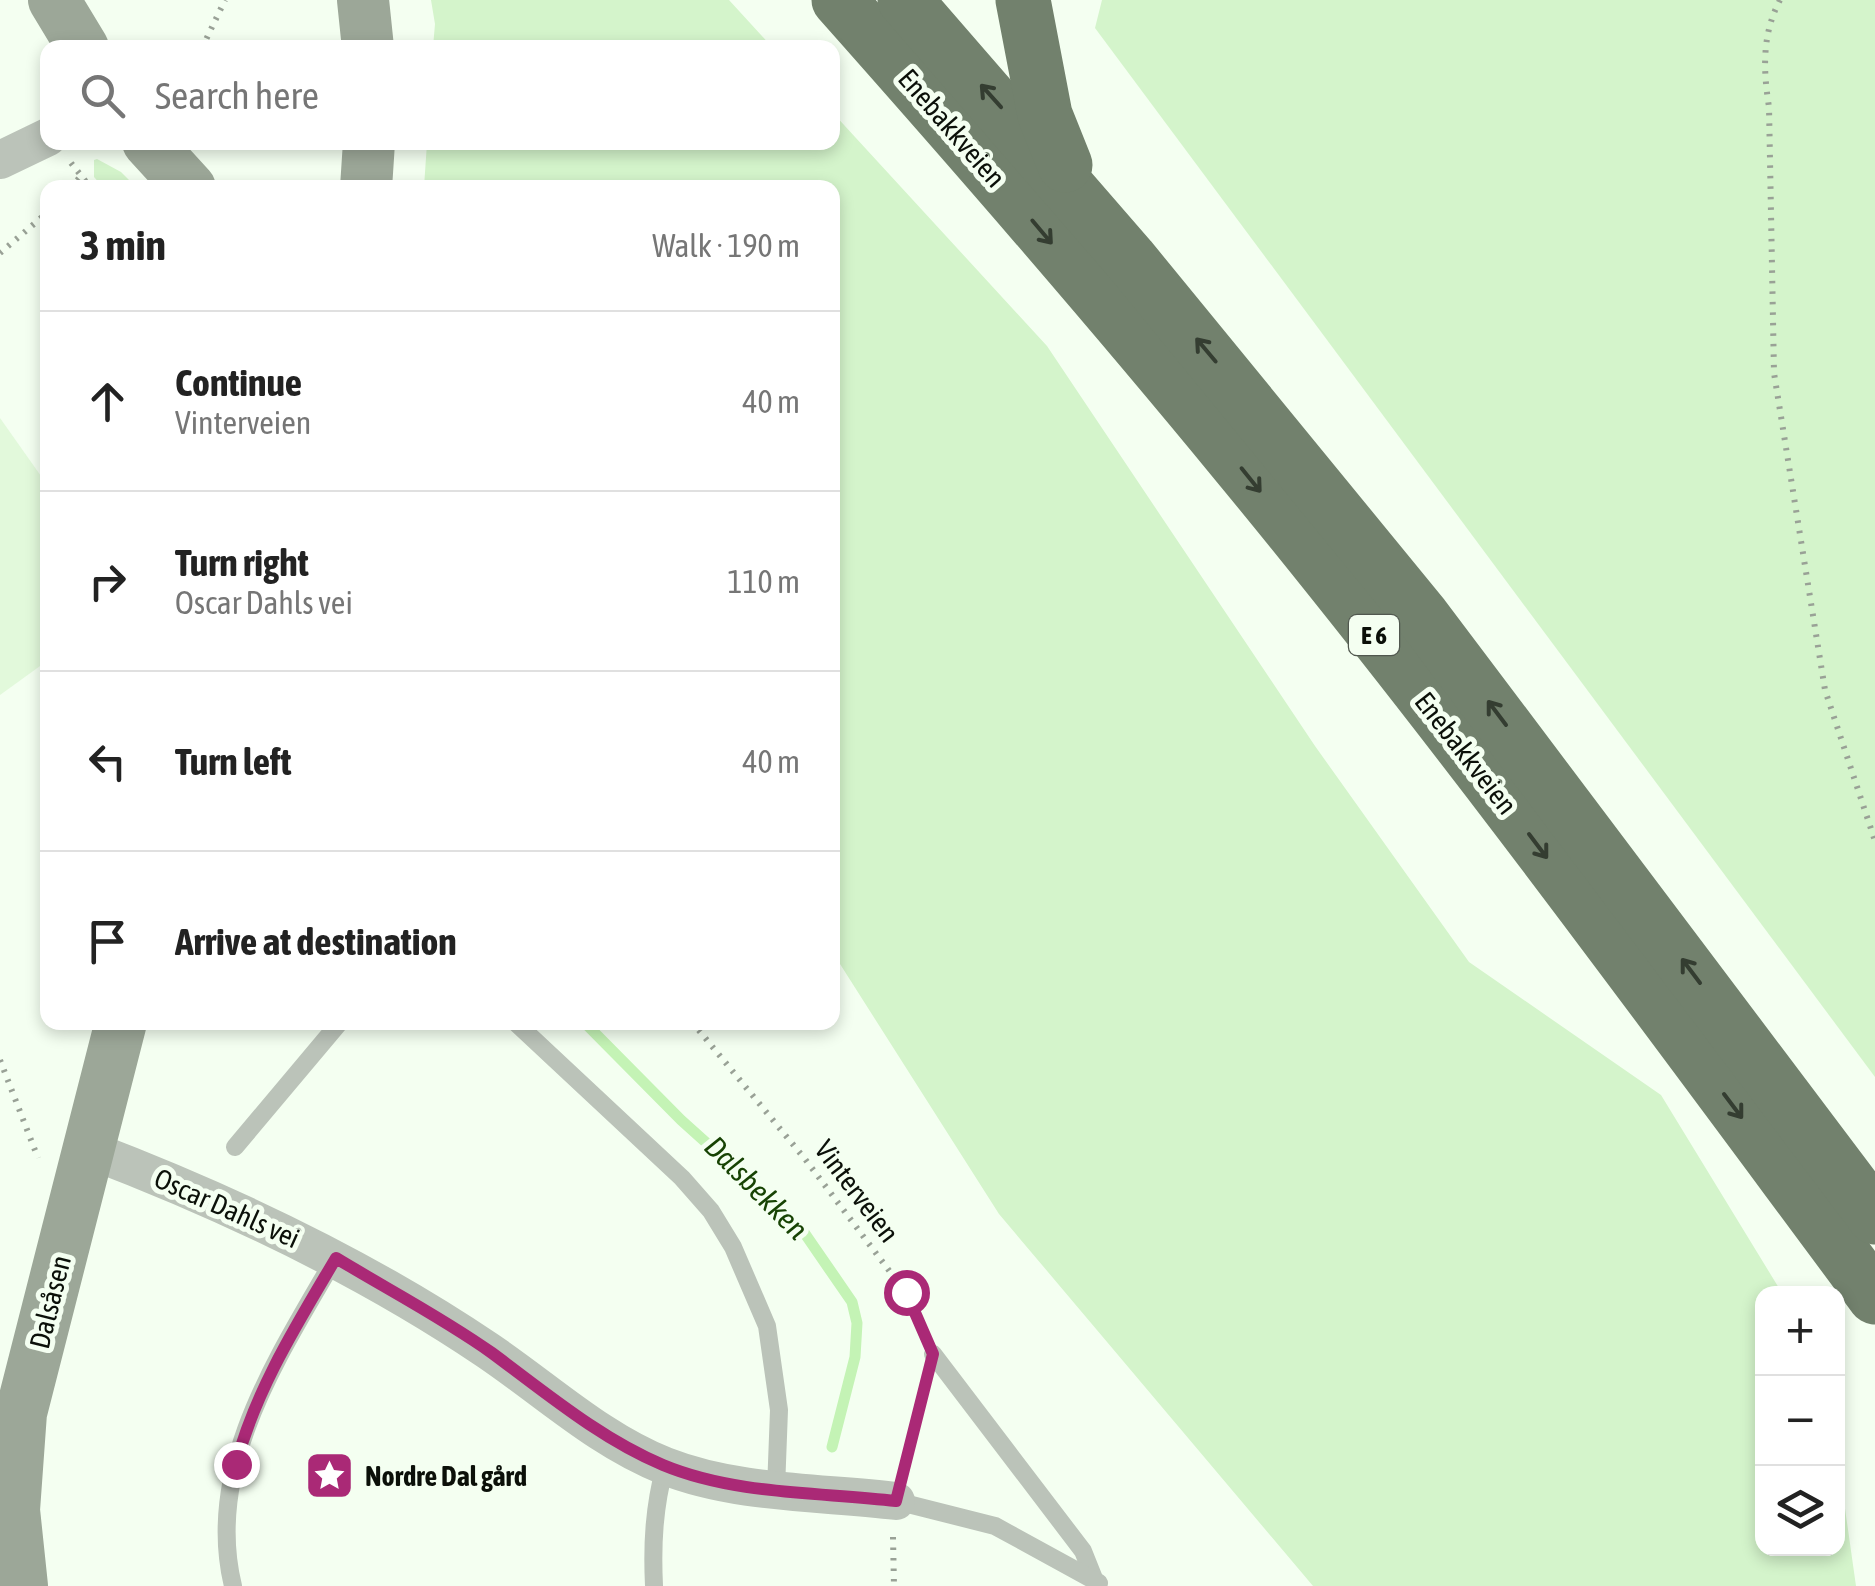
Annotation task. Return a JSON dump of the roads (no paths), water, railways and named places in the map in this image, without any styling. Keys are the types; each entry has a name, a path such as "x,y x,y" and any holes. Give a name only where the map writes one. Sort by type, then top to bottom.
{"highway":[{"name":"Enebakkveien","path":"840,0 1238,463 1515,816 1875,1297"},
{"name":"Enebakkveien","path":"906,0 1077,196 1424,617 1875,1217"},
{"name":"E 6","path":"1023,0 1045,115 1077,196"}],"street":[{"path":"54,0 79,40"},
{"path":"364,0 367,40"},
{"path":"0,160 48,150"},
{"path":"155,150 183,180"},
{"path":"367,180 368,150"},
{"name":"Dalsåsen","path":"22,1586 14,1510 21,1413 66,1159 118,1030"},
{"name":"Oscar Dahls vei","path":"66,1159 228,1207 336,1258 489,1351 534,1386 626,1446 665,1466 776,1489 896,1501"}],"lane":[{"path":"235,1147 333,1030"},
{"path":"524,1030 682,1178 710,1210 732,1247 766,1326 778,1410 776,1489"},
{"path":"233,1586 225,1526 230,1486 245,1430 283,1348 336,1258"},
{"path":"933,1354 1083,1550 1099,1584"},
{"path":"654,1586 652,1538 656,1497 665,1466"},
{"name":"Oscar Dahls vei","path":"896,1501 995,1526 1099,1584"}],"waterway":[{"name":"Dalsbekken","path":"592,1030 681,1120 801,1228 852,1302 857,1323 855,1357 832,1447"}],"place":[{"name":"Nordre Dal gård","path":"330,1476"}]}
